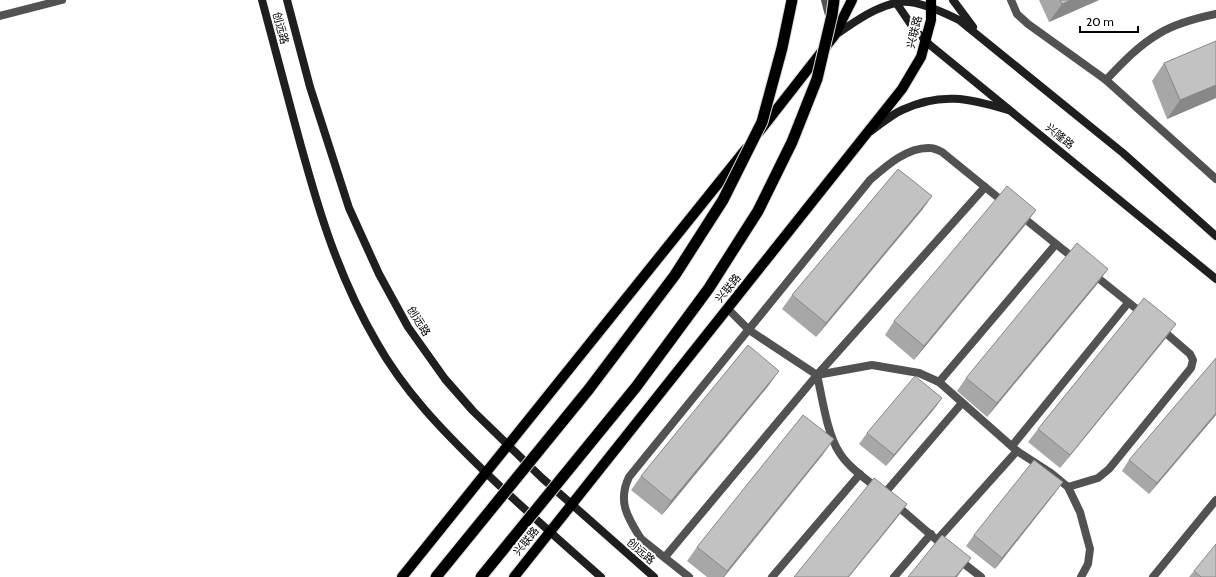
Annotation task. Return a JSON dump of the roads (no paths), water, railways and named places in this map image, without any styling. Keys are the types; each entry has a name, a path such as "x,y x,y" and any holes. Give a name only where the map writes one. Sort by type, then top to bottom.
{"highway":[{"path":"436,577 590,389 675,274 724,200 762,122 782,48 792,0"},
{"name":"兴联路","path":"481,577 636,387 709,288 758,211 792,142 817,79 834,0"}],"main road":[{"name":"创远路","path":"262,0 311,186 339,266 354,300 378,344 412,394 444,432 519,505 601,577"},
{"name":"创远路","path":"286,0 310,88 349,208 379,274 408,327 445,379 473,411 542,478 654,577"},
{"path":"402,577 798,84 834,36 852,0"},
{"path":"953,0 983,40"},
{"path":"834,36 880,8 896,2 931,4 959,20 1123,154 1216,236"},
{"name":"兴隆路","path":"896,2 914,29 926,40 1216,279"},
{"name":"兴联路","path":"514,577 902,89 922,56 931,20 931,4"},
{"path":"867,134 900,111 923,102 954,98 981,102 1012,111"}],"street":[{"path":"0,16 62,0"},
{"path":"825,0 834,36"},
{"path":"1010,0 1017,14 1028,24 1106,80 1215,178"},
{"path":"1106,80 1140,47 1160,33 1179,24 1216,14"},
{"path":"689,577 641,539 628,519 623,494 628,477 870,180 883,169 909,152 921,148 932,148 942,152 1185,348 1193,360 1191,368 1109,469 1098,478 1068,487"},
{"path":"665,557 817,375 985,187"},
{"path":"939,382 1056,244"},
{"path":"937,540 1015,448 1128,303"},
{"path":"728,309 749,330 817,375 832,438 839,452 860,474 981,577"},
{"path":"817,375 872,365 919,373 939,382 1015,448 1051,473 1068,487 1080,512 1090,549 1088,564 1081,577"},
{"path":"884,494 962,403"},
{"path":"772,577 860,474"},
{"path":"1153,577 1216,500"},
{"path":"894,577 930,534"}]}
